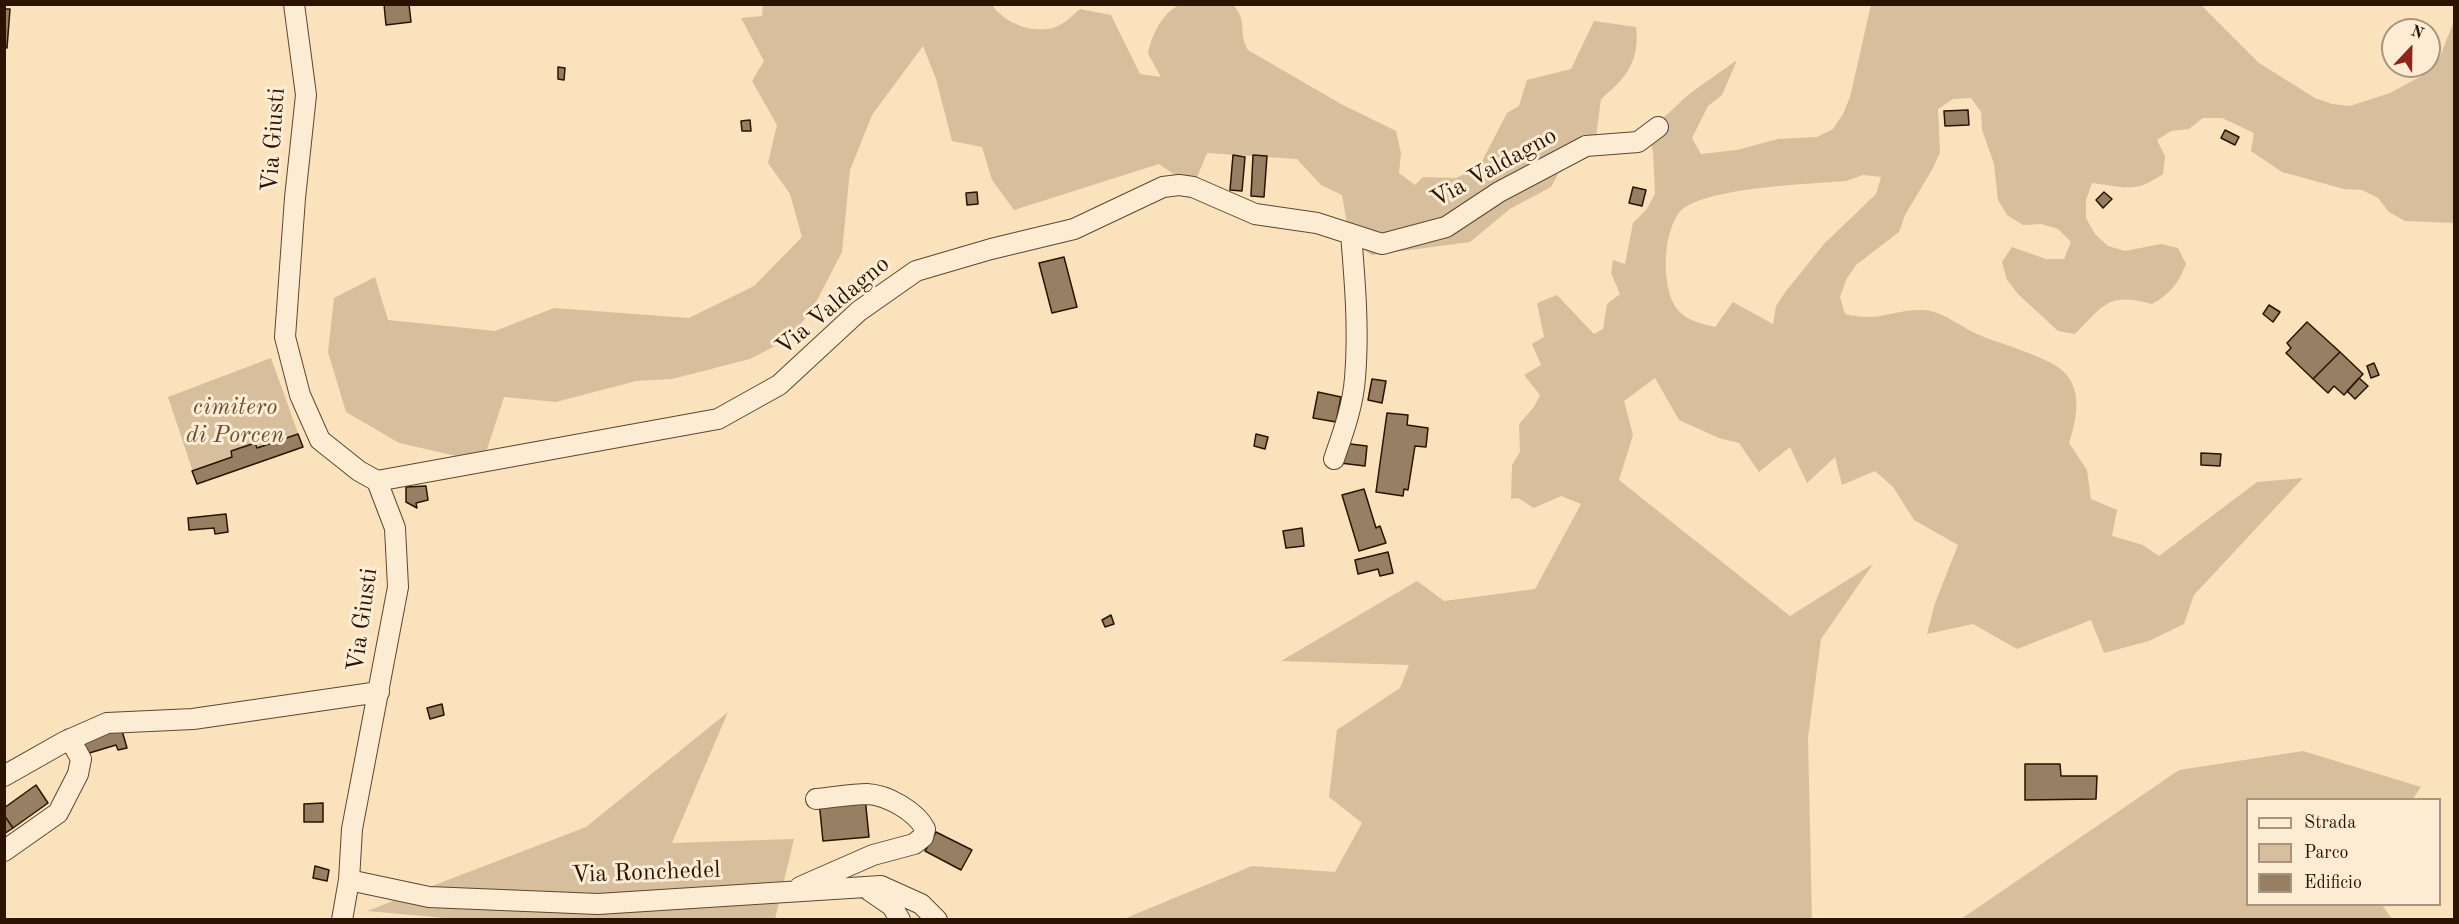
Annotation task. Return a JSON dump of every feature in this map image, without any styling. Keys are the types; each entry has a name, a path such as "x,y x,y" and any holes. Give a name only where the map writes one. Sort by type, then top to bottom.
{"street":[{"name":"Via Giusti","path":"294,4 306,95 295,198 285,337 300,394 320,440 359,471 377,481 395,528 398,587 352,830 349,880 342,920"},
{"name":"Via Valdagno","path":"377,481 718,419 779,385 859,311 916,271 991,249 1074,229 1163,187 1179,185 1193,187 1255,214 1317,223 1382,244 1446,227 1499,192 1586,146 1638,142 1658,127"},
{"path":"1334,459 1348,418 1355,380 1357,338 1351,234"},
{"path":"4,776 69,739 107,723 193,719 379,692"},
{"path":"4,851 58,813 78,774 81,759 69,739"},
{"path":"789,892 873,855 914,844 922,837 925,829 920,818 904,808 868,794 816,799"},
{"name":"Via Ronchedel","path":"349,880 429,897 598,904 881,886 921,904 938,920"},
{"path":"866,887 892,906 900,920"}],"green space":[{"path":"1187,4 1233,5 1242,22 1248,50 1341,104 1396,131 1401,153 1399,173 1415,185 1423,177 1456,178 1479,167 1507,113 1519,106 1527,80 1571,69 1594,21 1636,27 1637,39 1636,50 1629,68 1618,84 1601,99 1596,137 1568,155 1551,187 1510,209 1470,242 1372,255 1350,241 1342,195 1321,185 1297,159 1207,153 1193,187 1159,164 1014,210 992,180 982,147 952,141 936,79 923,46 872,115 850,170 842,252 811,312 785,341 750,359 672,379 636,381 556,402 504,397 483,462 399,443 346,412 328,352 334,298 375,277 388,320 495,331 554,308 689,318 754,286 802,237 790,194 768,163 777,125 752,81 764,61 741,18 762,16 763,5 992,5 1002,16 1032,29 1057,27 1080,9 1111,15 1140,74 1161,77 1148,54 1155,33 1169,12"},
{"path":"1871,5 2201,5 2259,63 2315,98 2332,104 2350,106 2390,93 2418,78 2441,78 2441,54 2454,21 2454,223 2405,221 2389,212 2378,198 2362,190 2344,189 2282,172 2251,151 2254,133 2222,118 2203,118 2189,129 2171,131 2157,140 2165,156 2163,174 2144,184 2129,188 2092,183 2086,200 2086,218 2095,234 2108,246 2125,251 2161,244 2178,248 2186,264 2176,283 2169,292 2152,304 2116,301 2101,309 2075,334 2058,331 2018,294 2007,280 2002,262 2012,247 2046,259 2064,259 2071,242 2058,229 2041,224 2023,225 2007,215 1998,200 1994,164 1982,130 1981,112 1971,98 1953,99 1938,109 1940,152 1905,215 1899,232 1856,265 1846,280 1840,297 1845,314 1868,317 1912,310 1930,311 1977,334 2037,356 2058,367 2071,381 2074,389 2076,417 2069,443 2087,470 2091,499 2117,510 2112,536 2143,545 2159,556 2257,482 2303,478 2194,595 2184,624 2149,641 2104,653 2091,620 2017,649 1973,624 1927,634 1935,603 1958,545 1914,520 1893,487 1875,471 1842,485 1835,457 1807,483 1790,447 1759,472 1739,443 1719,438 1679,420 1655,378 1624,401 1633,435 1619,480 1790,616 1873,564 1821,639 1808,738 1812,919 1121,920 1252,866 1335,872 1362,823 1329,797 1337,730 1400,688 1409,665 1281,661 1417,581 1444,601 1535,589 1581,504 1561,496 1534,508 1518,498 1511,499 1512,465 1520,452 1519,424 1534,407 1540,395 1524,375 1541,365 1532,344 1544,337 1537,303 1557,295 1594,334 1603,329 1607,304 1620,294 1611,273 1613,260 1625,264 1633,223 1646,210 1655,194 1653,152 1646,126 1663,118 1693,91 1737,60 1722,95 1708,106 1692,138 1701,154 1737,150 1778,139 1817,137 1833,129 1850,97","holes":["1863,175 1881,177 1876,194 1824,244 1786,291 1776,306 1773,324 1733,302 1715,327 1688,318 1676,308 1672,301 1667,281 1667,247 1674,221 1678,214 1689,205 1730,192 1846,181"]},
{"name":"cimitero di Porcen","path":"271,358 303,447 197,484 168,397"},
{"path":"728,712 672,843 794,839 775,919 468,920 367,911 586,827"},
{"path":"2303,751 2421,787 2414,798 2246,798 2246,906 2383,906 2392,919 1961,919 2179,770"}],"building":[{"path":"384,4 409,4 411,22 386,25"},
{"path":"4,9 10,9 7,48 4,48"},
{"path":"558,67 565,68 564,80 558,79"},
{"path":"1968,110 1969,125 1945,126 1944,111"},
{"path":"750,120 751,131 742,131 741,121"},
{"path":"2225,130 2239,137 2235,145 2221,138"},
{"path":"1233,155 1245,157 1242,191 1230,190"},
{"path":"1253,155 1267,156 1264,197 1251,196"},
{"path":"1633,187 1646,190 1642,206 1629,203"},
{"path":"977,192 978,204 967,205 966,193"},
{"path":"2104,192 2112,199 2103,208 2096,200"},
{"path":"1064,257 1077,307 1052,313 1039,263"},
{"path":"2269,305 2280,312 2273,322 2263,314"},
{"path":"2307,322 2340,352 2313,379 2286,353 2291,348 2287,343"},
{"path":"2340,352 2363,374 2344,395 2334,386 2328,393 2313,379"},
{"path":"2374,363 2379,375 2371,378 2367,366"},
{"path":"2359,378 2368,386 2355,399 2347,391"},
{"path":"1372,379 1386,381 1382,403 1368,400"},
{"path":"1318,392 1341,397 1336,422 1313,418"},
{"path":"1387,413 1408,415 1407,425 1428,428 1426,447 1415,446 1408,490 1404,489 1403,496 1376,492"},
{"path":"298,434 303,447 197,484 192,471 232,457 231,451 255,443 257,448"},
{"path":"1256,434 1268,437 1265,449 1254,446"},
{"path":"1342,443 1367,446 1365,466 1340,463"},
{"path":"2201,453 2221,454 2220,466 2201,465"},
{"path":"426,486 428,500 416,503 417,508 406,502 406,487"},
{"path":"1364,489 1376,528 1380,526 1386,543 1359,551 1342,495"},
{"path":"226,514 228,532 215,534 214,528 189,530 188,518"},
{"path":"1302,528 1304,546 1286,548 1283,531"},
{"path":"1388,552 1393,573 1380,576 1378,569 1358,574 1355,560"},
{"path":"1111,615 1114,624 1105,627 1102,620"},
{"path":"442,704 444,715 430,719 427,708"},
{"path":"121,727 127,748 118,750 116,745 86,754 80,738"},
{"path":"2025,764 2060,764 2061,776 2097,776 2096,799 2025,800"},
{"path":"36,785 48,803 13,828 4,815 4,808"},
{"path":"865,797 869,837 823,841 819,801"},
{"path":"323,803 323,822 304,822 304,804"},
{"path":"4,815 13,828 4,834"},
{"path":"936,832 972,850 961,870 925,851"},
{"path":"315,866 329,870 327,881 313,878"}]}
